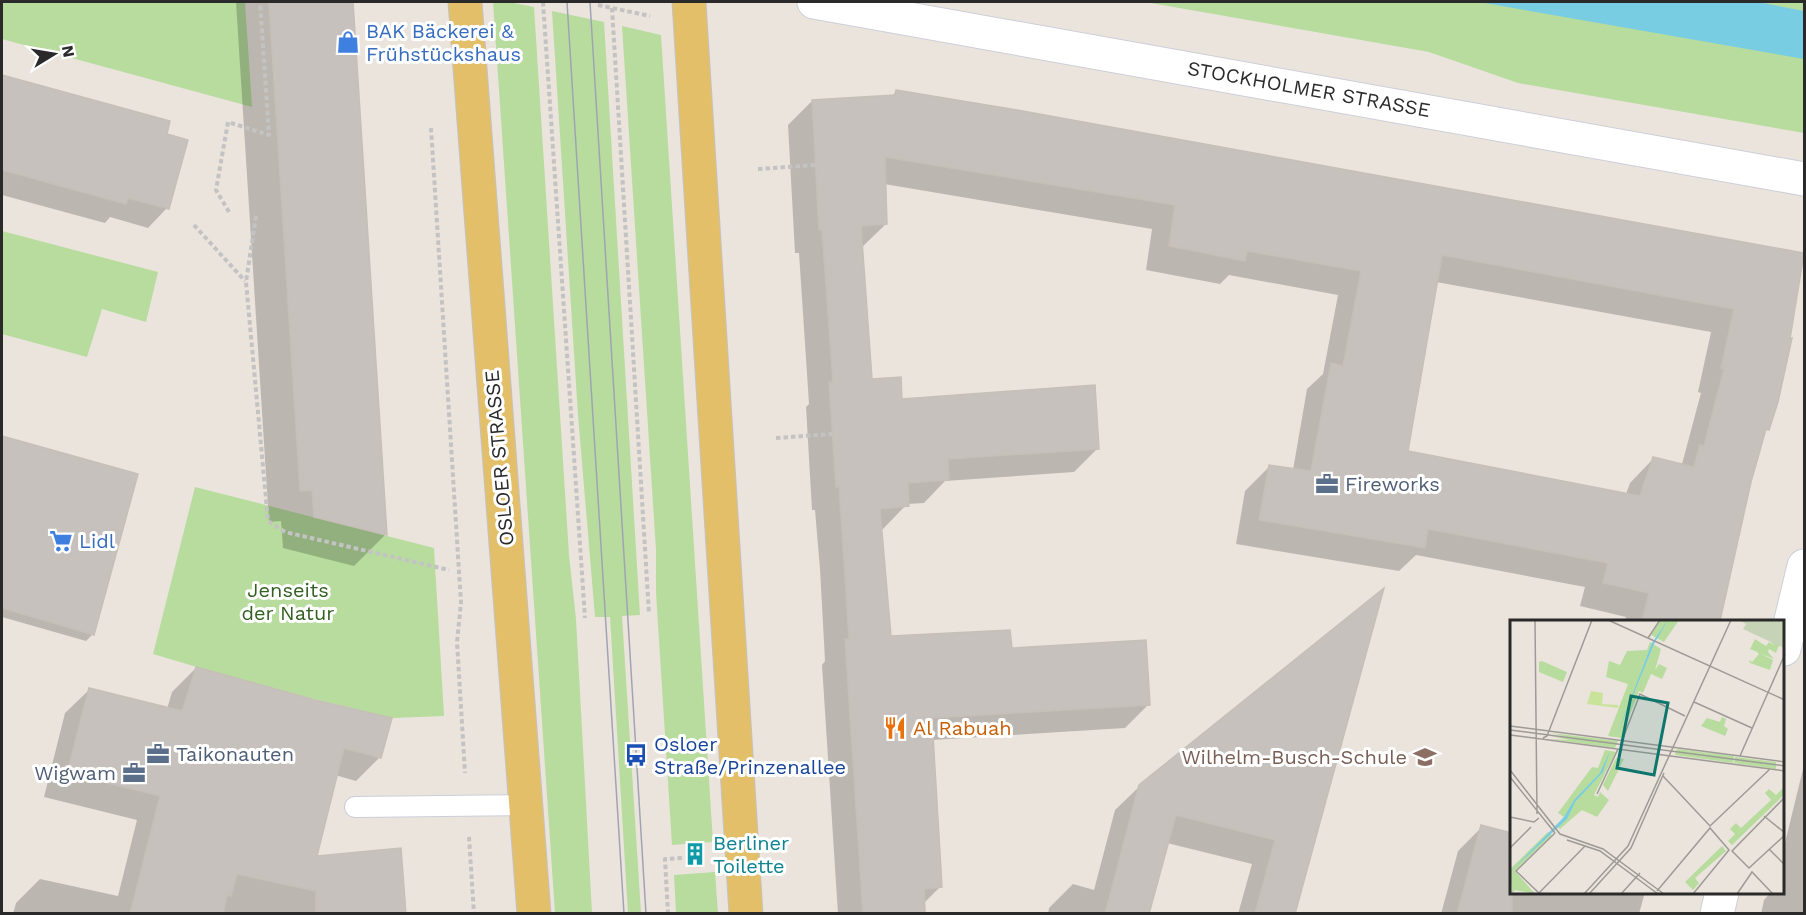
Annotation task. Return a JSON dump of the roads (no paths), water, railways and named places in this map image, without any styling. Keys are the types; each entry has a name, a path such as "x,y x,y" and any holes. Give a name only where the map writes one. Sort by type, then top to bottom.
{"main road":[{"name":"OSLOER STRASSE","path":"465,2 534,914"},
{"path":"689,2 746,914"}],"street":[{"name":"STOCKHOLMER STRASSE","path":"814,2 1804,179"},
{"path":"1785,645 1804,566"},
{"path":"1717,914 1722,894"}],"lane":[{"path":"355,807 527,805"}],"water":[{"path":"1479,2 1758,2 1804,11 1804,59"}],"tram line":[{"path":"567,2 624,914"},
{"path":"590,2 646,914"}],"place":[{"name":"BAK Bäckerei & Frühstückshaus","path":"348,42"},
{"name":"Fireworks","path":"1327,484"},
{"name":"Lidl","path":"61,541"},
{"name":"Al Rabuah","path":"895,728"},
{"name":"Taikonauten","path":"158,754"},
{"name":"Osloer Straße/Prinzenallee","path":"636,755"},
{"name":"Wilhelm-Busch-Schule","path":"1425,757"},
{"name":"Wigwam","path":"134,773"},
{"name":"Berliner Toilette","path":"695,854"}],"park label":[{"name":"Jenseits der Natur","path":"288,602"}]}
